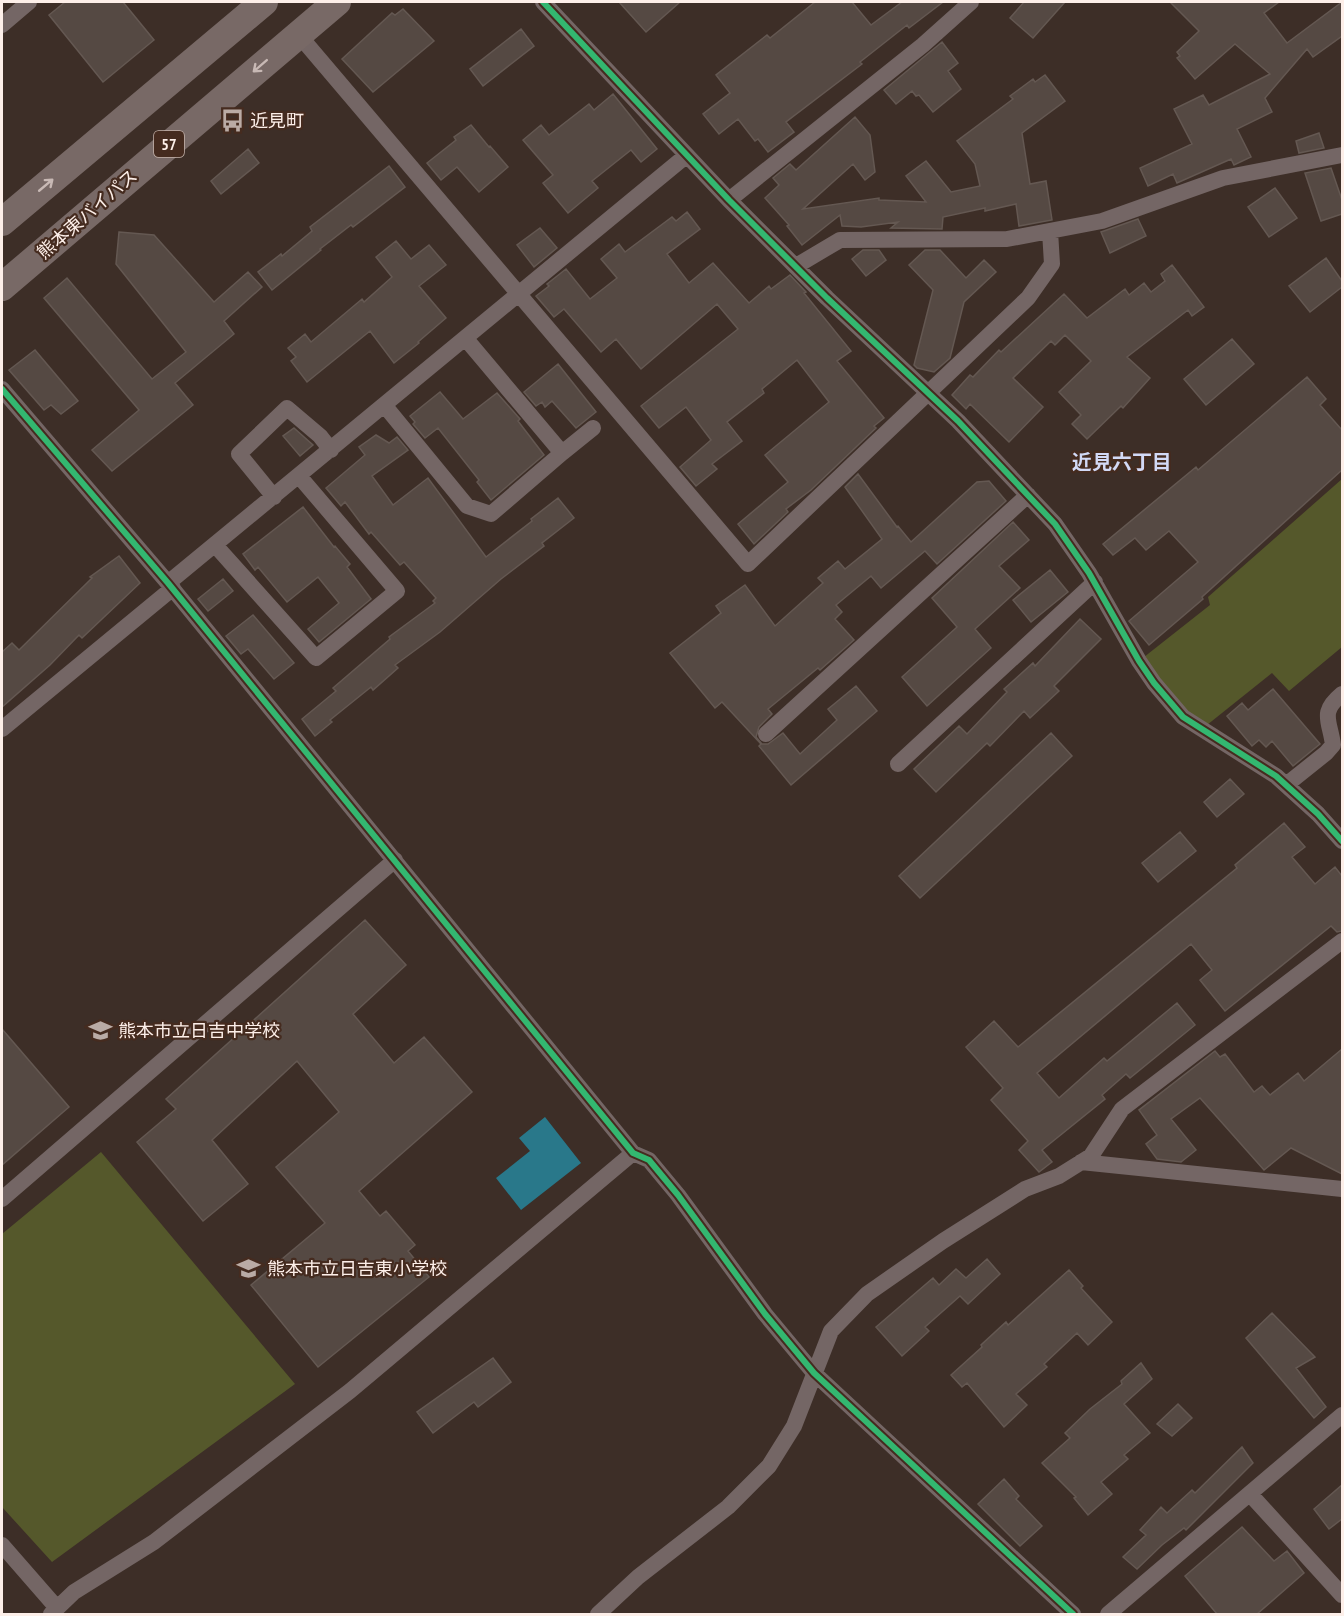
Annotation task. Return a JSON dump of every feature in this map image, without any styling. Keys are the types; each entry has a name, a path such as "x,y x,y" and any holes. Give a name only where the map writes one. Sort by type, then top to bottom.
{"highway":[{"path":"2,222 264,2"},
{"name":"熊本東バイパス","path":"2,287 337,2"}],"street":[{"path":"2,25 29,2"},
{"path":"543,2 729,200 958,421 1055,524 1095,582 1139,661 1183,717 1276,776 1318,814 1342,842"},
{"path":"729,200 923,45 971,2"},
{"path":"298,34 748,564 1028,298 1052,264 1050,231"},
{"path":"2,729 171,586 215,545 687,155"},
{"path":"796,266 840,240 1007,239 1102,221 1223,178 1342,155"},
{"path":"466,339 562,453"},
{"path":"2,388 171,586 633,1153 649,1160 678,1195 765,1314 814,1373 1073,1614"},
{"path":"385,406 467,506 491,514 593,428"},
{"path":"274,496 239,454 287,408 320,436 331,450"},
{"path":"215,545 316,658 325,651 397,591 299,476"},
{"path":"766,734 1028,495"},
{"path":"898,764 1095,582"},
{"path":"1286,785 1334,745 1326,719 1328,709 1342,694"},
{"path":"2,1199 395,860"},
{"path":"598,1614 638,1577 728,1507 769,1466 794,1426 831,1330 867,1294 943,1241 1025,1189 1059,1176 1091,1156 1122,1108 1342,941"},
{"path":"2,1545 54,1611 74,1592 154,1542 335,1402 633,1153"},
{"path":"1081,1162 1342,1188"},
{"path":"1108,1614 1342,1415"},
{"path":"1250,1494 1342,1595"}],"green space":[{"path":"1342,479 1342,647 1289,691 1272,673 1202,729 1139,661 1210,605 1208,597"},
{"path":"101,1152 295,1384 52,1562 2,1507 2,1234"}],"water":[{"path":"545,1117 581,1163 521,1210 496,1178 530,1151 519,1138"}],"building":[{"path":"65,2 123,2 154,40 103,82 49,15"},
{"path":"619,2 680,2 646,32"},
{"path":"815,2 852,2 871,25 902,2 943,2 909,28 907,25 860,62 862,64 786,122 794,132 768,152 758,139 755,141 738,119 719,134 703,114 730,93 716,75 767,35 770,38"},
{"path":"1024,2 1065,2 1033,38 1010,18"},
{"path":"1170,2 1279,2 1264,13 1287,43 1342,2 1342,36 1313,57 1307,49 1265,98 1272,112 1237,129 1251,157 1234,165 1231,159 1177,183 1173,174 1148,186 1140,168 1192,144 1174,109 1203,95 1209,105 1270,74 1235,44 1195,79 1177,58 1180,56 1177,52 1199,31"},
{"path":"403,9 434,41 373,92 342,59 392,13 395,15"},
{"path":"521,29 534,46 483,86 470,69"},
{"path":"942,42 958,63 948,71 961,89 933,112 919,95 916,96 912,91 896,104 884,90"},
{"path":"1045,75 1065,101 1022,133 1030,184 1046,181 1052,220 1019,226 1016,204 943,217 942,229 891,228 898,222 861,227 842,226 840,215 802,245 787,226 789,225 765,198 779,185 773,178 790,164 796,170 855,117 870,135 875,172 865,180 853,164 803,209 879,198 879,200 926,202 906,176 926,161 951,192 980,186 975,164 957,141 1013,99 1010,96 1033,79 1035,82"},
{"path":"613,94 657,149 641,162 631,150 592,181 598,188 568,213 543,183 553,175 523,140 541,125 549,135 589,104 594,110"},
{"path":"471,125 508,167 479,192 457,167 441,180 427,163 456,140 454,137"},
{"path":"1319,133 1324,148 1299,153 1296,141"},
{"path":"248,149 259,163 221,194 211,181"},
{"path":"389,166 405,187 320,249 272,290 258,272 281,254 282,256 312,231 310,227"},
{"path":"1331,168 1342,200 1342,214 1321,221 1305,173"},
{"path":"1275,188 1297,218 1269,237 1248,207"},
{"path":"687,212 700,229 667,254 689,283 713,263 749,303 769,286 771,289 790,275 806,292 804,293 851,351 837,361 884,418 811,490 786,509 788,512 754,544 738,524 788,482 765,455 829,402 797,360 762,389 764,393 727,422 742,441 712,464 717,469 696,486 680,467 711,440 686,407 659,428 641,406 738,329 717,304 641,369 616,339 601,352 564,309 554,317 536,296 566,269 590,299 617,278 601,259 619,244 625,252 672,217 676,221"},
{"path":"1138,219 1146,236 1110,253 1101,232"},
{"path":"540,228 557,248 534,267 517,245"},
{"path":"119,232 154,235 214,302 248,272 262,287 224,321 234,334 175,383 193,405 112,471 92,450 139,410 44,298 67,278 152,379 186,352 116,264"},
{"path":"396,241 411,259 429,245 446,265 419,286 446,318 394,363 370,331 307,382 291,361 296,357 288,348 305,334 311,342 362,299 364,302 392,277 376,257"},
{"path":"863,250 879,250 886,260 866,276 852,259"},
{"path":"925,250 940,250 966,278 984,260 996,272 964,302 950,358 934,372 917,368 914,365 933,290 909,265"},
{"path":"1326,258 1342,281 1342,287 1310,312 1289,286"},
{"path":"1172,265 1204,307 1192,316 1188,310 1127,357 1150,378 1123,408 1121,406 1087,439 1072,424 1081,415 1059,392 1091,361 1065,335 1055,345 1051,341 1013,378 1043,407 1009,442 970,404 966,409 952,395 970,375 973,377 999,350 1001,352 1064,294 1087,318 1125,289 1129,295 1144,283 1151,292 1165,281 1161,274"},
{"path":"1232,339 1254,364 1206,405 1184,379"},
{"path":"35,350 78,401 61,414 51,405 44,410 9,370"},
{"path":"558,364 596,412 576,428 552,401 545,407 542,402 536,406 524,392"},
{"path":"1307,377 1326,399 1320,405 1342,430 1342,470 1202,597 1203,599 1149,645 1129,621 1198,562 1169,531 1146,550 1135,538 1113,555 1103,544 1196,467 1198,470"},
{"path":"440,392 463,419 497,393 520,419 518,421 544,455 491,500 477,482 479,480 438,428 425,438 413,424 415,422 410,416"},
{"path":"294,428 313,445 300,456 283,436"},
{"path":"376,435 389,443 397,437 408,450 372,476 393,505 428,478 486,557 558,498 574,518 542,543 544,546 501,579 440,632 395,665 398,668 373,690 371,687 330,720 332,722 315,736 302,719 336,691 333,688 390,639 389,637 435,603 433,601 436,598 404,562 400,565 371,532 369,534 345,502 341,506 326,488 365,455 359,447"},
{"path":"858,474 897,527 911,542 977,482 989,481 1006,501 937,564 925,551 881,588 871,576 836,605 842,612 835,619 854,640 820,670 818,668 768,709 772,714 759,727 756,737 762,744 768,744 783,733 800,754 837,720 828,709 856,686 877,711 791,785 759,746 761,744 722,702 715,708 670,653 721,613 716,606 745,585 775,626 823,583 818,578 838,561 845,569 882,539 845,487"},
{"path":"303,507 350,564 347,567 371,599 319,642 308,629 339,603 318,577 287,602 258,567 255,570 243,554"},
{"path":"1013,522 1029,540 999,566 1020,588 975,629 991,648 927,706 902,677 957,627 932,598"},
{"path":"119,556 140,583 82,638 79,635 50,665 2,707 2,652 12,643 19,650 92,578 90,577"},
{"path":"1050,570 1068,592 1031,622 1013,600"},
{"path":"223,579 233,591 208,611 198,599"},
{"path":"253,615 294,663 274,679 248,649 241,654 226,636"},
{"path":"1080,619 1101,639 1054,686 1059,691 1030,718 1024,711 990,746 987,743 936,792 914,769 959,726 967,734 1007,692 1004,689 1033,663 1035,666"},
{"path":"1273,689 1320,744 1293,766 1272,741 1266,747 1259,740 1252,746 1227,716 1242,703 1248,710"},
{"path":"1051,733 1072,756 920,898 899,876"},
{"path":"1230,779 1244,794 1217,817 1204,802"},
{"path":"1284,823 1305,847 1292,857 1315,884 1335,867 1342,876 1342,931 1337,932 1331,926 1225,1011 1200,980 1212,970 1191,944 1037,1073 1059,1098 1104,1058 1107,1061 1177,1003 1195,1025 1130,1078 1126,1074 1102,1095 1105,1099 1042,1150 1052,1162 1039,1172 1019,1150 1028,1141 991,1100 1003,1088 966,1047 994,1021 1018,1047 1237,868 1235,865"},
{"path":"1180,832 1196,851 1158,882 1142,863"},
{"path":"365,920 406,965 353,1014 394,1063 424,1037 472,1092 359,1191 380,1216 386,1211 415,1245 408,1251 429,1277 318,1367 251,1285 325,1223 276,1167 339,1112 297,1061 212,1140 248,1184 203,1221 137,1142 176,1109 166,1099"},
{"path":"2,1029 69,1107 2,1165"},
{"path":"1342,1049 1342,1174 1291,1148 1264,1170 1200,1098 1171,1119 1196,1150 1181,1162 1157,1159 1146,1144 1157,1135 1139,1110 1215,1051 1220,1057 1225,1054 1254,1092 1262,1086 1270,1095 1298,1073 1304,1081"},
{"path":"987,1259 1000,1274 968,1304 960,1296 925,1327 929,1331 902,1356 876,1327 933,1278 939,1285 956,1269 966,1278"},
{"path":"1069,1270 1083,1286 1081,1288 1112,1322 1088,1345 1077,1333 1044,1364 1047,1367 1016,1394 1027,1405 1004,1427 967,1383 962,1387 951,1375 1006,1322 1008,1325"},
{"path":"1272,1313 1315,1357 1296,1368 1326,1407 1314,1418 1246,1338"},
{"path":"493,1358 511,1382 478,1407 474,1402 433,1433 417,1412"},
{"path":"1141,1363 1152,1379 1124,1404 1150,1433 1124,1455 1128,1459 1101,1482 1112,1494 1088,1515 1074,1498 1076,1497 1042,1463 1070,1438 1065,1433 1090,1409 1122,1384 1121,1381"},
{"path":"1178,1404 1192,1418 1172,1436 1157,1424"},
{"path":"1242,1447 1253,1463 1186,1530 1184,1528 1162,1545 1137,1569 1123,1557 1146,1535 1140,1530 1161,1507 1167,1513 1192,1490 1195,1493"},
{"path":"1004,1479 1019,1496 1016,1499 1042,1526 1020,1546 978,1504"},
{"path":"1342,1485 1342,1519 1329,1529 1314,1509"},
{"path":"1242,1527 1274,1561 1287,1551 1304,1573 1257,1614 1217,1614 1185,1576"}],"cycle path":[{"path":"543,2 729,200 827,298 958,421 1055,524 1089,573 1139,661 1183,717 1276,776 1318,814 1342,841"},
{"path":"2,389 168,583 633,1153 649,1160 678,1195 765,1314 814,1373 1073,1614"}],"place":[{"name":"近見町","path":"232,120"},
{"name":"熊本市立日吉中学校","path":"100,1030"},
{"name":"熊本市立日吉東小学校","path":"249,1268"}],"district":[{"name":"近見六丁目","path":"1122,462"}]}
